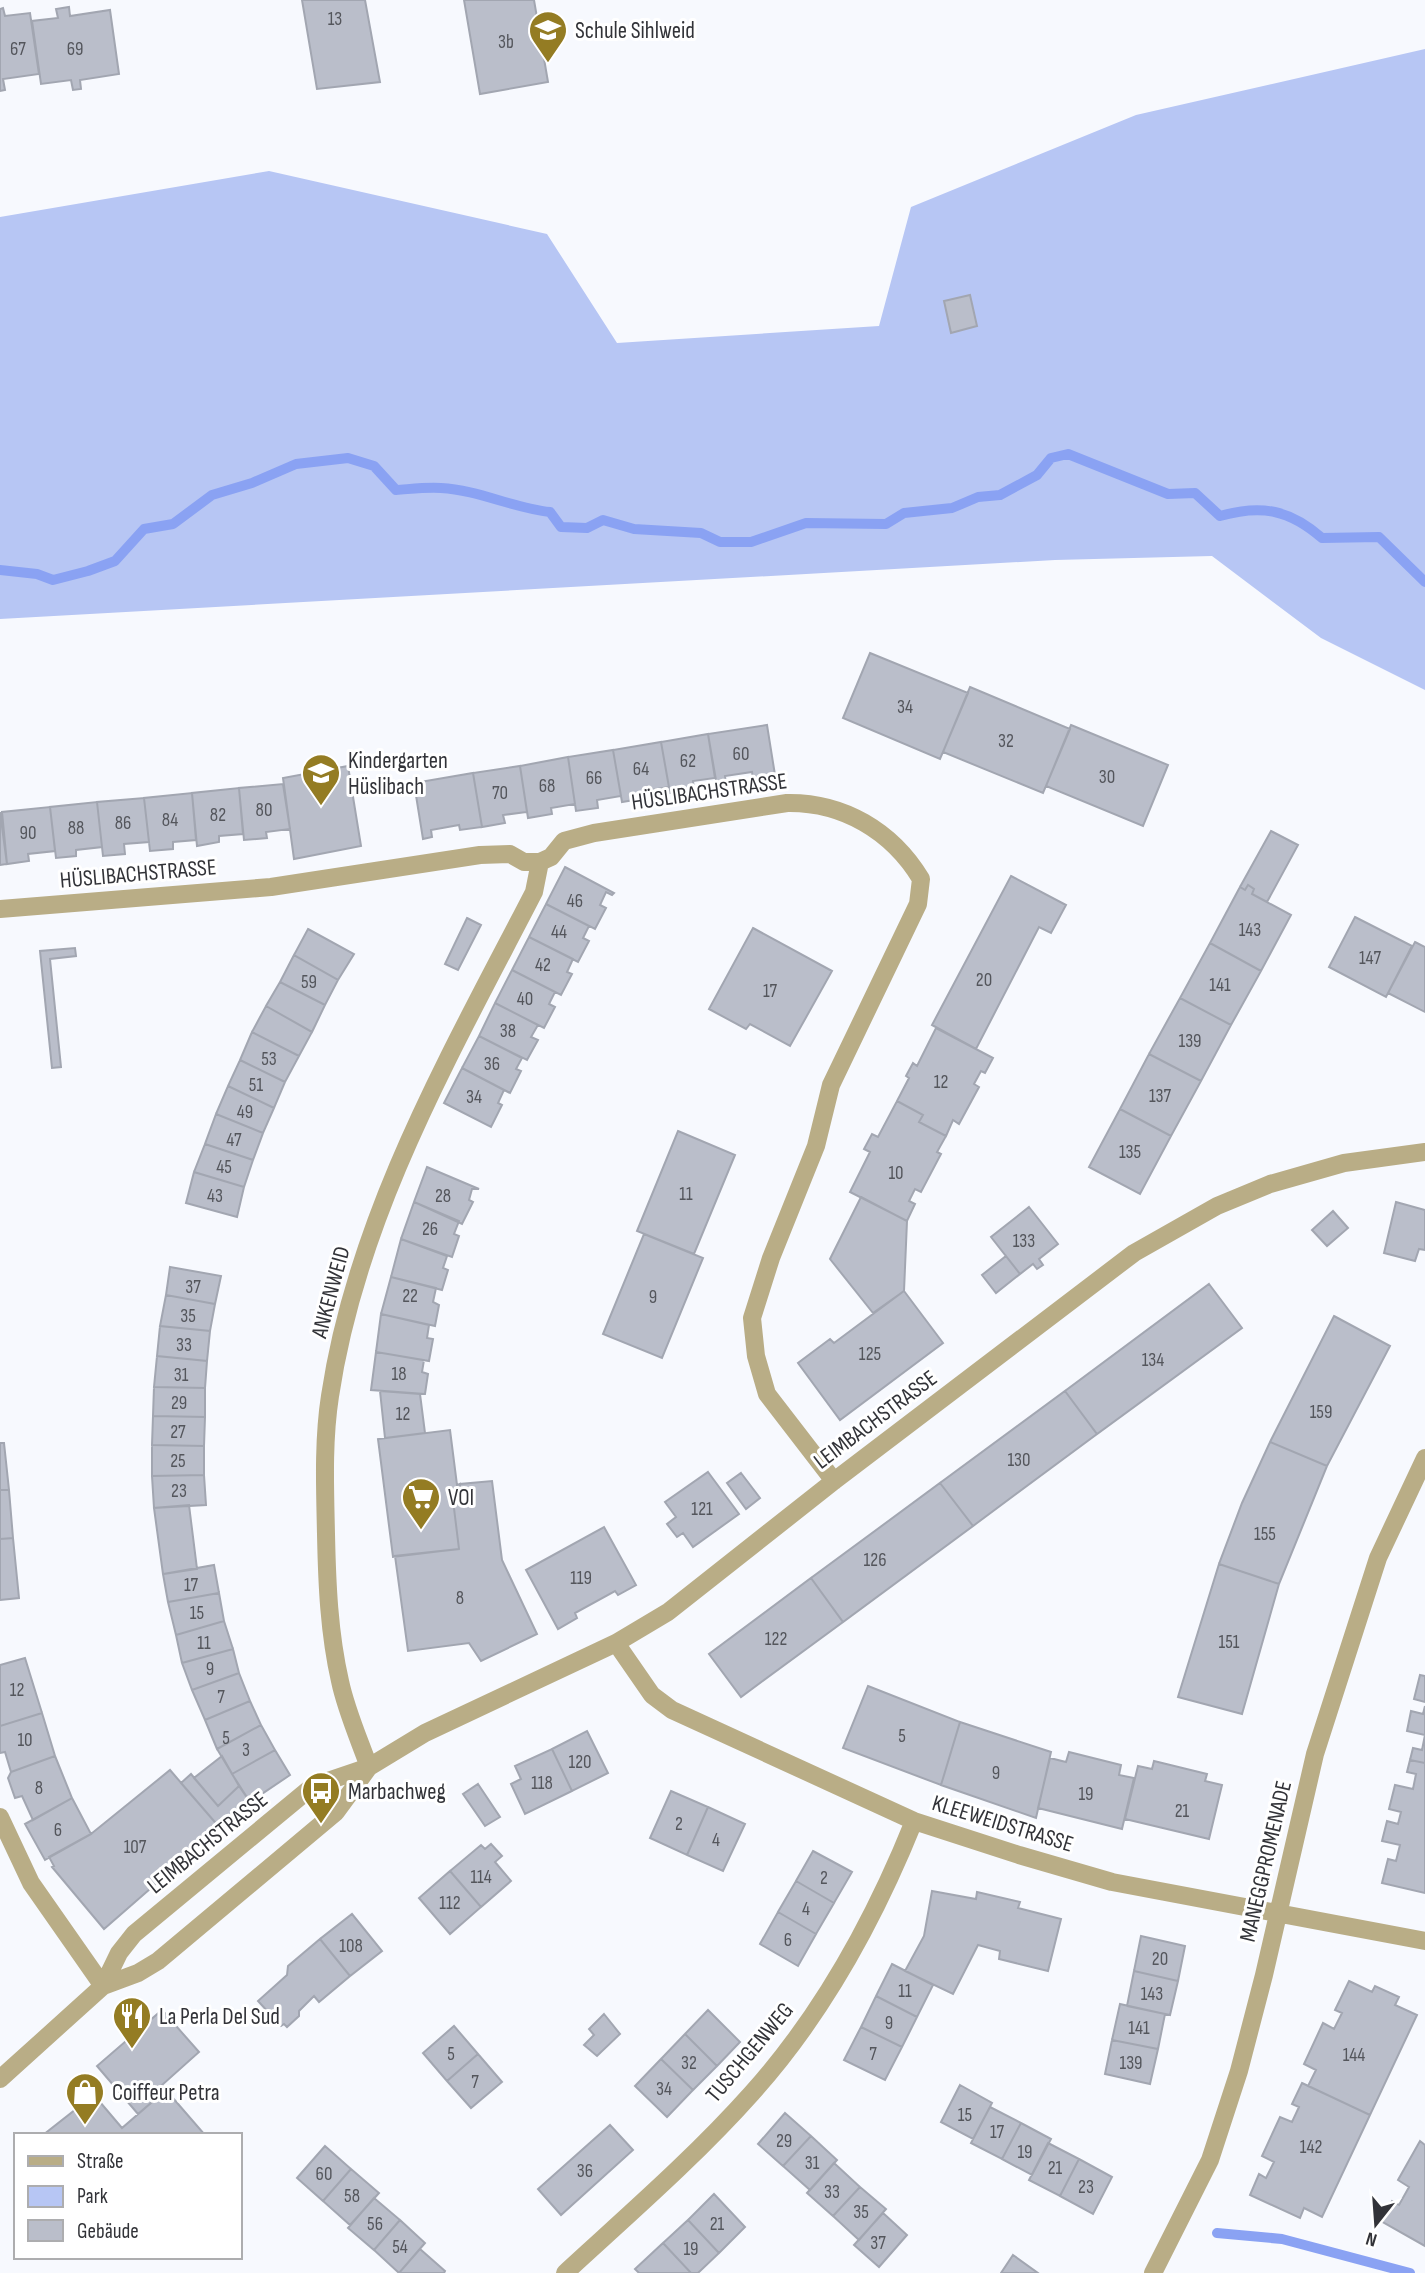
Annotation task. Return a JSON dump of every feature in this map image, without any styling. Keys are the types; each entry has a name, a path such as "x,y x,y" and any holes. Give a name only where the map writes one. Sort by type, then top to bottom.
{"street":[{"name":"HÜSLIBACHSTRASSE","path":"0,909 271,887 480,855 510,854 524,862 540,862 551,857 564,841 594,833 787,803 813,802 843,811 890,838 920,879 918,904 831,1085 816,1146 771,1258 752,1318 756,1356 768,1394 834,1480"},
{"name":"ANKENWEID","path":"369,1767 340,1682 327,1591 325,1451 330,1396 353,1288 374,1225 438,1078 534,892 540,862"},
{"name":"LEIMBACHSTRASSE","path":"103,1986 119,1953 134,1934 313,1786 369,1767 425,1733 616,1643 668,1612 834,1480 1134,1253 1217,1206 1270,1184 1344,1163 1425,1152"},
{"name":"MANEGGPROMENADE","path":"1153,2273 1210,2160 1239,2071 1279,1915 1290,1856 1315,1754 1378,1558 1425,1458"},
{"name":"KLEEWEIDSTRASSE","path":"616,1643 652,1695 672,1710 914,1821 1112,1882 1425,1941"},
{"name":"LEIMBACHSTRASSE","path":"0,2079 103,1986 138,1973 158,1961 336,1812 369,1767"},
{"path":"0,1817 31,1883 103,1986"},
{"name":"TUSCHGENWEG","path":"570,2271 752,2093 804,2027 852,1953 914,1821"}],"green space":[{"path":"1425,49 1425,690 1321,638 1212,556 1055,560 0,619 0,217 269,171 547,234 617,343 879,326 911,207 1136,115"}],"building":[{"path":"302,0 365,0 380,82 317,89"},
{"path":"464,0 534,0 548,82 480,94"},
{"path":"69,7 70,16 110,10 119,74 80,80 81,89 73,90 71,80 41,84 32,21 58,18 56,9"},
{"path":"3,8 5,16 30,13 39,74 3,79 5,90 0,91 0,9"},
{"path":"970,295 977,326 951,333 944,301"},
{"path":"870,653 968,693 940,759 843,718"},
{"path":"970,687 1070,729 1043,793 943,752"},
{"path":"767,725 775,775 753,778 752,772 725,776 726,785 717,786 708,734"},
{"path":"1071,725 1168,765 1143,826 1046,786"},
{"path":"708,734 715,778 693,781 694,789 670,793 661,742"},
{"path":"661,742 669,787 645,791 646,798 622,802 613,750"},
{"path":"613,750 621,796 597,800 598,808 576,811 568,757"},
{"path":"568,757 575,804 551,808 552,814 528,818 520,766"},
{"name":"Kindergarten Hüslibach","path":"348,766 361,846 294,859 283,778"},
{"path":"520,766 527,812 503,815 505,823 482,827 473,773"},
{"path":"473,773 482,827 460,830 459,825 431,830 432,837 423,839 414,783"},
{"path":"283,784 290,829 266,832 267,838 244,840 239,788"},
{"path":"239,788 243,834 219,836 219,842 197,846 192,793"},
{"path":"192,793 196,840 173,842 173,849 150,851 144,798"},
{"path":"144,798 149,842 124,844 125,854 103,856 97,802"},
{"path":"97,802 102,847 76,850 76,856 56,858 50,807"},
{"path":"50,807 55,851 28,854 29,861 7,864 2,812"},
{"path":"0,812 7,864 0,865"},
{"path":"1271,831 1298,845 1267,902 1252,894 1254,889 1248,885 1245,890 1240,887"},
{"path":"565,867 614,893 612,895 606,892 600,905 606,908 595,929 546,904"},
{"path":"1011,876 1066,905 1051,933 1039,927 976,1049 932,1025"},
{"path":"1248,885 1254,889 1252,894 1291,915 1261,971 1210,943 1240,887 1245,890"},
{"path":"546,904 589,926 583,938 589,941 578,962 529,937"},
{"path":"1355,917 1412,946 1386,997 1329,967"},
{"path":"467,918 481,925 458,970 445,964"},
{"path":"753,928 832,971 790,1046 750,1024 746,1029 709,1009"},
{"path":"308,929 354,954 338,980 294,955"},
{"path":"529,937 573,959 567,972 572,974 561,995 512,970"},
{"path":"1415,942 1425,947 1425,1012 1388,993"},
{"path":"1210,943 1261,971 1231,1025 1180,998"},
{"path":"75,948 76,956 50,959 61,1067 52,1068 40,951"},
{"path":"294,955 338,980 325,1005 280,982"},
{"path":"512,970 555,992 549,1004 555,1007 544,1028 495,1003"},
{"path":"280,982 325,1005 312,1032 266,1006"},
{"path":"1180,998 1231,1025 1201,1081 1149,1054"},
{"path":"495,1003 538,1025 531,1037 538,1040 527,1060 479,1036"},
{"path":"266,1006 312,1032 299,1056 252,1032"},
{"path":"936,1028 993,1058 985,1073 981,1071 974,1084 979,1087 959,1124 953,1120 946,1136 919,1122 923,1115 897,1101 909,1078 906,1076 913,1063 917,1066"},
{"path":"252,1032 299,1056 285,1082 240,1060"},
{"path":"479,1036 522,1058 516,1069 521,1071 510,1093 462,1068"},
{"path":"1149,1054 1201,1081 1171,1136 1120,1109"},
{"path":"240,1060 285,1082 274,1108 228,1086"},
{"path":"462,1068 504,1090 498,1103 502,1105 491,1127 444,1103"},
{"path":"228,1086 274,1108 263,1133 216,1114"},
{"path":"897,1101 923,1115 919,1122 946,1136 937,1152 941,1154 921,1192 915,1189 909,1201 915,1204 907,1221 850,1192 870,1152 864,1149 872,1134 878,1137"},
{"path":"1120,1109 1171,1136 1140,1194 1089,1167"},
{"path":"216,1114 263,1133 253,1160 205,1144"},
{"path":"678,1131 735,1155 694,1254 637,1231"},
{"path":"205,1144 253,1160 244,1187 194,1172"},
{"path":"427,1167 479,1189 472,1189 469,1200 473,1202 462,1224 414,1202"},
{"path":"194,1172 244,1187 237,1217 186,1203"},
{"path":"861,1197 907,1221 904,1291 873,1313 830,1259"},
{"path":"414,1202 459,1221 454,1234 459,1236 452,1257 401,1239"},
{"path":"1396,1202 1425,1210 1425,1250 1419,1249 1415,1261 1384,1253"},
{"path":"1029,1207 1058,1244 1039,1259 1043,1265 1037,1269 1033,1264 1020,1274 991,1237"},
{"path":"1333,1211 1348,1228 1327,1246 1312,1230"},
{"path":"644,1234 703,1258 662,1358 603,1334"},
{"path":"401,1239 447,1256 443,1268 448,1270 442,1290 391,1277"},
{"path":"1006,1256 1020,1274 996,1293 982,1275"},
{"path":"170,1267 221,1276 215,1304 166,1295"},
{"path":"391,1277 436,1288 433,1302 439,1305 435,1326 381,1314"},
{"path":"1209,1284 1242,1328 1097,1434 1065,1391"},
{"path":"904,1291 943,1343 840,1420 798,1363 830,1339 834,1343"},
{"path":"166,1295 215,1304 210,1331 160,1326"},
{"path":"381,1314 429,1325 427,1338 433,1339 429,1361 376,1352"},
{"path":"1334,1316 1390,1346 1327,1466 1270,1442"},
{"path":"160,1326 210,1331 207,1361 157,1356"},
{"path":"376,1352 424,1360 422,1372 428,1374 425,1394 371,1390"},
{"path":"157,1356 207,1361 205,1388 154,1387"},
{"path":"154,1387 205,1388 205,1417 153,1416"},
{"path":"380,1391 420,1394 425,1433 385,1438"},
{"path":"1065,1391 1097,1434 973,1526 940,1483"},
{"path":"153,1416 205,1417 204,1446 152,1445"},
{"path":"450,1430 457,1485 460,1484 460,1490 452,1492 459,1549 393,1557 378,1439"},
{"path":"1270,1442 1327,1466 1279,1584 1219,1564 1242,1503"},
{"path":"0,1443 4,1443 9,1490 0,1490"},
{"path":"152,1445 204,1446 204,1475 152,1476"},
{"path":"708,1472 739,1514 693,1547 683,1533 677,1537 667,1524 676,1517 665,1502"},
{"path":"741,1473 760,1498 746,1509 727,1483"},
{"path":"204,1475 206,1505 154,1508 152,1476"},
{"path":"492,1481 502,1560 537,1634 481,1661 469,1643 408,1651 395,1556 459,1549 452,1492 460,1490 460,1484"},
{"path":"940,1483 973,1526 843,1622 811,1578"},
{"path":"0,1490 9,1490 13,1538 0,1539"},
{"path":"189,1505 197,1569 163,1574 154,1508"},
{"path":"604,1527 636,1585 618,1595 615,1591 575,1613 577,1618 558,1629 526,1570"},
{"path":"13,1538 19,1598 0,1600 0,1539"},
{"path":"1219,1564 1279,1584 1242,1714 1178,1697"},
{"path":"214,1565 219,1593 168,1602 163,1574"},
{"path":"811,1578 843,1622 741,1697 709,1654"},
{"path":"219,1593 224,1621 176,1635 168,1602"},
{"path":"224,1621 233,1649 182,1663 176,1635"},
{"path":"233,1649 239,1673 192,1690 182,1663"},
{"path":"25,1658 42,1713 0,1726 0,1665"},
{"path":"239,1673 250,1701 205,1720 192,1690"},
{"path":"1420,1675 1425,1676 1425,1702 1414,1699"},
{"path":"868,1686 960,1722 941,1785 843,1748"},
{"path":"250,1701 261,1725 217,1749 205,1720"},
{"path":"1425,1706 1425,1735 1407,1731 1411,1711 1423,1714"},
{"path":"42,1713 55,1756 11,1772 5,1752 0,1753 0,1726"},
{"path":"960,1722 1051,1752 1036,1818 941,1785"},
{"path":"261,1725 275,1750 232,1774 217,1749"},
{"path":"587,1731 608,1773 572,1791 552,1749"},
{"path":"1425,1735 1425,1763 1410,1760 1413,1748 1422,1750"},
{"path":"552,1749 572,1791 525,1814 511,1784 521,1779 515,1766"},
{"path":"275,1750 290,1775 250,1802 232,1774"},
{"path":"1069,1752 1121,1765 1119,1775 1134,1778 1122,1829 1038,1808 1050,1758 1066,1762"},
{"path":"55,1756 72,1798 33,1820 22,1796 15,1798 8,1778 11,1772"},
{"path":"222,1756 239,1786 218,1806 194,1778"},
{"path":"1410,1760 1425,1763 1425,1893 1382,1883 1388,1859 1396,1861 1400,1845 1382,1841 1387,1821 1398,1824 1401,1812 1389,1809 1395,1785 1413,1789 1416,1774 1407,1772"},
{"path":"1154,1761 1207,1774 1205,1781 1222,1785 1209,1839 1125,1819 1138,1766 1152,1769"},
{"path":"170,1770 220,1828 104,1929 52,1867 54,1866 49,1857 91,1834"},
{"path":"191,1774 218,1806 239,1786 250,1802 220,1828 181,1783"},
{"path":"478,1784 500,1817 485,1826 463,1794"},
{"path":"671,1791 708,1807 687,1855 650,1838"},
{"path":"72,1798 91,1834 45,1860 25,1824"},
{"path":"708,1807 745,1824 723,1871 687,1855"},
{"path":"491,1844 502,1856 495,1862 511,1881 481,1907 450,1871 481,1845 485,1849"},
{"path":"813,1851 852,1872 834,1903 796,1881"},
{"path":"450,1871 481,1907 450,1934 419,1898"},
{"path":"796,1881 834,1903 816,1934 778,1912"},
{"path":"932,1891 976,1899 977,1892 1020,1902 1018,1908 1061,1919 1048,1971 999,1959 1000,1951 978,1945 953,1994 905,1971 924,1936"},
{"path":"778,1912 816,1934 798,1966 760,1944"},
{"path":"352,1914 382,1951 350,1976 320,1939"},
{"path":"1141,1936 1185,1946 1178,1981 1134,1971"},
{"path":"320,1939 350,1976 319,2002 314,1996 287,2027 284,2024 281,2026 258,2001 287,1975 288,1966"},
{"path":"892,1964 933,1985 917,2017 876,1996"},
{"path":"1134,1971 1178,1981 1170,2015 1127,2006"},
{"path":"1349,1981 1372,1992 1375,1986 1399,1997 1395,2005 1417,2015 1370,2115 1308,2086 1316,2070 1304,2064 1323,2023 1334,2029 1342,2013 1335,2010"},
{"path":"876,1996 917,2017 902,2047 861,2027"},
{"path":"1120,2004 1165,2014 1158,2049 1112,2040"},
{"path":"162,2010 199,2052 162,2085 166,2090 138,2114 97,2066"},
{"path":"708,2010 740,2042 717,2066 685,2034"},
{"path":"604,2014 620,2034 597,2056 584,2045 594,2035 589,2029"},
{"path":"454,2026 478,2054 447,2081 423,2053"},
{"path":"861,2027 902,2047 885,2080 844,2060"},
{"path":"685,2034 717,2066 693,2090 661,2059"},
{"path":"1112,2040 1158,2049 1150,2084 1105,2074"},
{"path":"478,2054 502,2082 471,2108 447,2081"},
{"path":"661,2059 693,2090 667,2117 635,2086"},
{"path":"1302,2083 1370,2115 1322,2217 1304,2208 1300,2218 1250,2195 1259,2174 1266,2178 1274,2162 1262,2156 1280,2117 1292,2122 1299,2107 1292,2104"},
{"path":"960,2085 992,2103 973,2139 941,2122"},
{"path":"166,2090 203,2133 46,2133 94,2095 122,2128"},
{"path":"990,2107 1021,2123 1002,2159 971,2143"},
{"path":"785,2113 811,2136 783,2166 758,2144"},
{"path":"1021,2123 1051,2139 1032,2175 1002,2159"},
{"path":"610,2125 633,2150 561,2215 538,2189"},
{"path":"811,2136 837,2160 810,2190 783,2166"},
{"path":"1420,2141 1425,2145 1425,2246 1381,2221 1392,2201 1399,2205 1409,2187 1398,2180"},
{"path":"1048,2143 1079,2159 1060,2196 1029,2180"},
{"path":"325,2146 351,2169 323,2201 297,2178"},
{"path":"1079,2159 1112,2177 1093,2214 1060,2196"},
{"path":"834,2163 860,2187 833,2216 807,2193"},
{"path":"351,2169 379,2193 350,2225 323,2201"},
{"path":"860,2187 886,2209 859,2240 833,2216"},
{"path":"714,2194 745,2227 719,2253 688,2220"},
{"path":"374,2198 400,2220 374,2250 348,2228"},
{"path":"883,2213 907,2235 879,2267 854,2245"},
{"path":"400,2220 425,2243 399,2273 374,2250"},
{"path":"688,2220 719,2253 698,2273 691,2273 663,2243"},
{"path":"663,2243 691,2273 639,2273 635,2269"},
{"path":"420,2249 445,2271 444,2273 399,2273"},
{"path":"1013,2255 1038,2273 1001,2273"}],"waterway":[{"path":"0,570 37,574 53,580 88,571 115,561 144,529 173,524 212,495 252,483 296,464 348,458 374,466 396,490 455,489 550,512 561,527 587,528 603,520 634,529 701,533 720,542 751,542 806,523 886,524 904,513 952,508 978,497 1000,495 1037,475 1051,458 1068,454 1168,494 1195,493 1220,516 1262,510 1298,521 1322,538 1379,537 1425,582"},
{"path":"1217,2233 1282,2239 1410,2273"}],"place":[{"name":"Schule Sihlweid","path":"548,64"},
{"name":"Kindergarten Hüslibach","path":"321,807"},
{"name":"VOI","path":"421,1531"},
{"name":"Marbachweg","path":"321,1825"},
{"name":"La Perla Del Sud","path":"132,2050"},
{"name":"Coiffeur Petra","path":"85,2126"}]}
